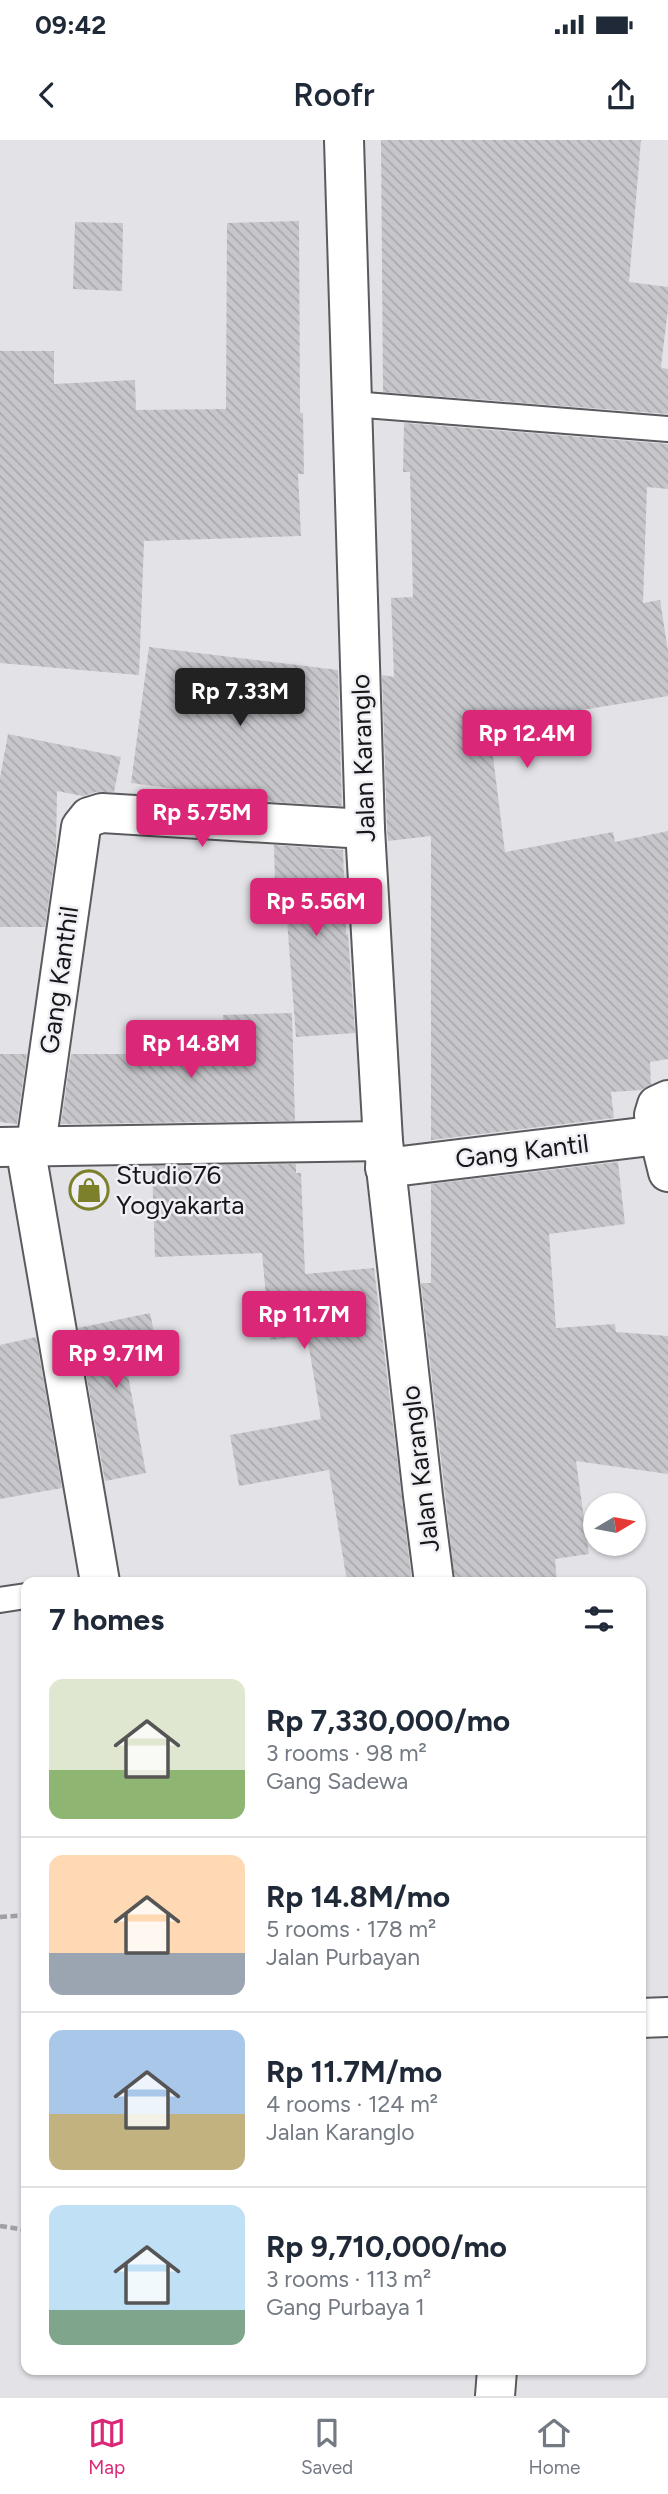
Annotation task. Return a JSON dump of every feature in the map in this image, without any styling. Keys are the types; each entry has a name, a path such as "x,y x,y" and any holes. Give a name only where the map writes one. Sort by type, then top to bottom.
{"street":[{"name":"Jalan Karanglo","path":"344,140 365,829 384,1154 434,1577"},
{"name":"Gang Kanthil","path":"99,1577 20,1146 81,827 89,817 102,813 365,829"},
{"name":"Gang Kantil","path":"20,1146 384,1154 663,1117"},
{"path":"663,1117 668,1172"},
{"path":"646,2018 668,2017"},
{"path":"495,2396 497,2375"}],"lane":[{"path":"352,404 668,429"},
{"path":"0,1600 21,1597"}],"path":[{"path":"0,1917 21,1915"},
{"path":"0,2227 21,2229"}],"building":[{"path":"381,140 641,140 629,282 668,287 661,366 668,369 668,414 383,392"},
{"path":"299,221 300,413 303,413 304,474 298,474 301,536 144,541 139,675 0,663 0,351 54,351 54,384 135,380 136,410 226,409 227,223"},
{"path":"75,222 123,223 122,291 73,289"},
{"path":"404,423 668,444 668,489 647,487 643,603 660,600 668,651 668,696 489,725 505,852 613,832 615,842 668,831 668,1059 650,1062 651,1084 641,1090 611,1092 614,1118 431,1140 431,836 388,841 387,828 382,675 394,677 391,598 413,597 410,472 403,472"},
{"path":"149,647 338,670 342,806 273,802 131,783"},
{"path":"8,734 121,757 114,792 96,792 83,796 57,791 56,849 45,927 0,927 0,778"},
{"path":"274,845 343,850 346,934 355,1033 296,1037 287,920 276,921"},
{"path":"292,1013 295,1121 61,1124 71,1054 224,1054 223,1015"},
{"path":"0,1054 27,1054 17,1124 0,1122"},
{"path":"618,1162 625,1224 549,1234 556,1328 615,1324 616,1332 668,1336 668,1474 576,1461 583,1511 583,1555 555,1559 557,1577 454,1577 421,1283 431,1283 431,1184"},
{"path":"296,1164 296,1173 301,1173 305,1274 374,1268 411,1577 346,1577 329,1470 239,1486 230,1435 321,1419 307,1336 270,1340 262,1253 155,1257 152,1166"},
{"path":"150,1313 158,1352 125,1359 146,1473 105,1481 78,1328"},
{"path":"36,1337 62,1488 0,1499 0,1345"}],"place":[{"name":"Studio76 Yogyakarta","path":"89,1190"}]}
